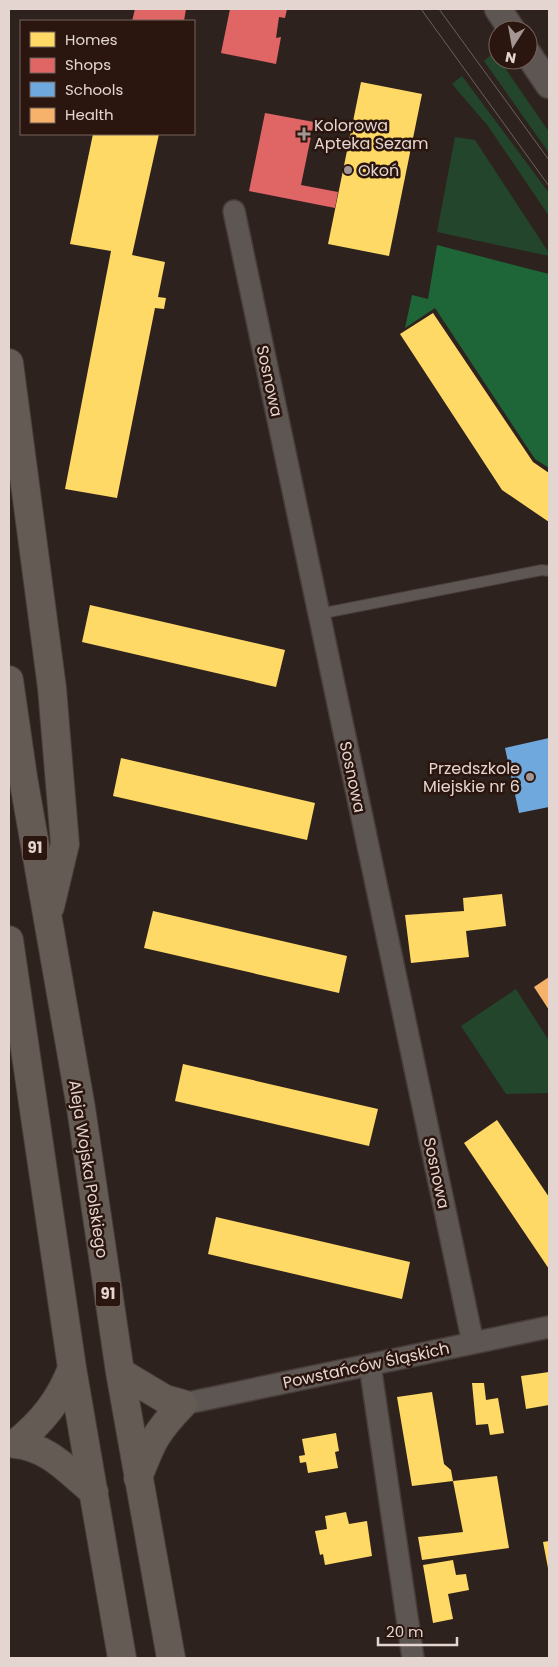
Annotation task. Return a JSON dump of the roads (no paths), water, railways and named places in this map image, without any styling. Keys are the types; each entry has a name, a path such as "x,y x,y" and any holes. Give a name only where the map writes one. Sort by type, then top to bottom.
{"main road":[{"path":"9,363 52,688 64,844 48,918"},
{"name":"Aleja Wojska Polskiego","path":"9,680 81,1108 120,1372 171,1658"},
{"path":"9,940 72,1368 122,1658"},
{"path":"12,1444 49,1412 63,1391 72,1368"},
{"path":"120,1372 165,1399 184,1404 156,1434 138,1479"},
{"path":"12,1444 31,1445 51,1456 94,1492"}],"street":[{"path":"498,9 505,20"},
{"path":"538,69 549,85"},
{"name":"Sosnowa","path":"234,211 473,1343"},
{"name":"Powstańców Śląskich","path":"184,1404 549,1327"},
{"path":"370,1365 413,1658"}],"lane":[{"path":"319,614 542,570 549,571"}],"tram line":[{"path":"421,9 549,186"},
{"path":"439,9 549,160"}],"place":[{"name":"Kolorowa Apteka Sezam","path":"304,134"},
{"name":"Okoń","path":"348,170"},
{"name":"Przedszkole Miejskie nr 6","path":"530,777"}]}
